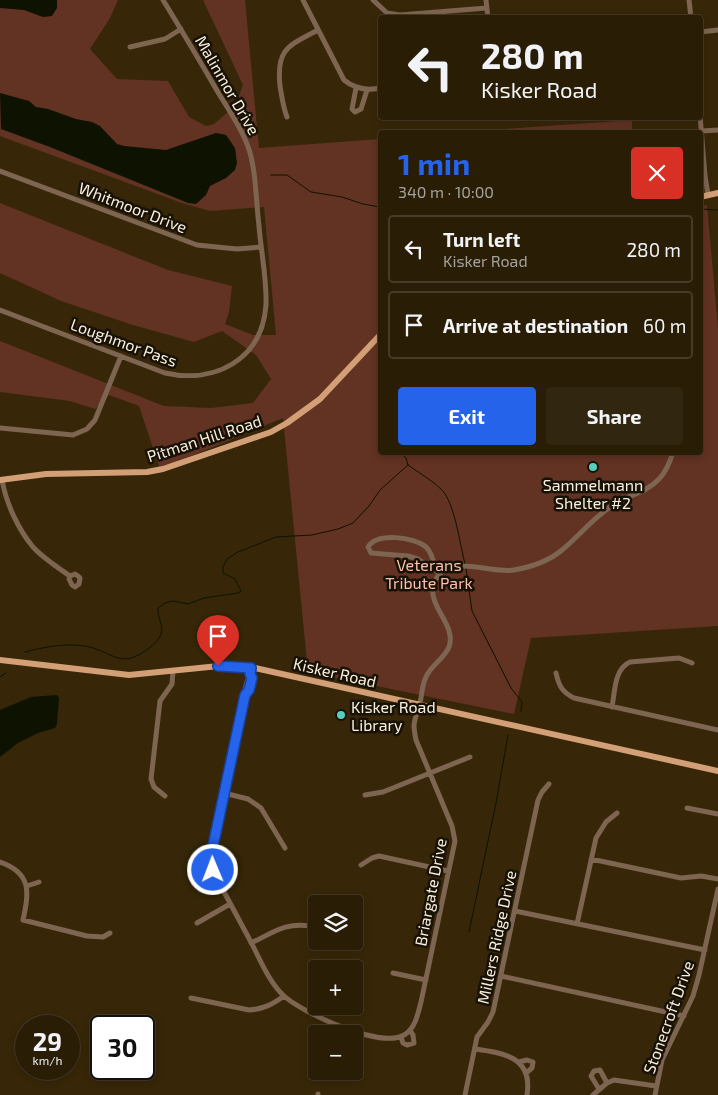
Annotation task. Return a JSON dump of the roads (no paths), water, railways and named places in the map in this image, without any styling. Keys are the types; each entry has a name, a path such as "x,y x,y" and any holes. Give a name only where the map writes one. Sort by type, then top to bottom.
{"main road":[{"path":"703,196 718,192"},
{"name":"Pitman Hill Road","path":"1,480 46,474 147,472 163,469 272,432 320,400 378,336"},
{"name":"Kisker Road","path":"0,660 130,675 218,666 251,671 420,705 718,771"}],"street":[{"name":"Malinmor Drive","path":"163,0 248,144 252,161 261,247"},
{"path":"303,0 344,80 356,88 367,90 378,88"},
{"path":"373,0 387,13 400,15 487,8"},
{"path":"486,0 488,15"},
{"path":"689,0 691,15"},
{"path":"130,47 165,39 181,29"},
{"path":"288,117 283,107 279,75 281,56 292,44 318,30"},
{"path":"703,32 718,30"},
{"path":"356,88 352,109 355,112 361,109 367,90"},
{"path":"703,131 718,130"},
{"path":"703,146 708,195"},
{"name":"Whitmoor Drive","path":"0,171 198,245 237,249 261,247"},
{"name":"Loughmor Pass","path":"0,310 165,373 185,376 211,374 232,365 246,353 259,333 264,314 265,290 261,247"},
{"path":"0,428 73,435 84,431 95,420 121,356"},
{"path":"438,573 448,568 466,566 509,571 538,564 561,550 613,505 647,490 665,471 672,455"},
{"path":"1,480 5,498 32,546 70,576"},
{"path":"399,538 411,540 426,548 438,573 418,559 396,554 371,553 368,547 373,542 382,539 399,538"},
{"name":"Briargate Drive","path":"251,671 252,678 249,690 245,695 211,859 216,877 269,977 284,996 346,1030 380,1039 388,1040 401,1037 410,1030 416,1021 454,841 454,833 416,740 414,726 426,677 450,644 449,630 434,603 432,594 438,573"},
{"path":"612,707 618,674 625,664 678,658 692,663"},
{"path":"165,796 154,787 151,780 160,701 172,684 173,671"},
{"path":"556,673 559,684 564,692 574,698 718,730"},
{"path":"365,794 383,792 470,756"},
{"name":"Millers Ridge Drive","path":"464,1095 477,1037 493,1012 538,800 549,784"},
{"path":"224,793 248,799 261,808 285,848"},
{"path":"687,808 718,814"},
{"path":"577,924 596,838 606,822 617,813"},
{"path":"361,865 379,856 448,871"},
{"path":"591,859 681,878 701,876 718,879"},
{"path":"0,862 15,868 21,874 27,886 28,897 23,920 87,936 102,937 110,933"},
{"path":"27,886 39,882"},
{"name":"Stonecroft Drive","path":"655,1095 662,1060 693,996 718,889"},
{"path":"197,923 230,904"},
{"path":"515,911 705,950"},
{"path":"251,943 286,926 299,924 308,926"},
{"path":"393,973 426,980"},
{"path":"501,976 684,1016"},
{"path":"191,998 250,1010 259,1010 270,1006 284,996"},
{"name":"Briargate Drive","path":"401,1037 403,1043 407,1045 414,1043 414,1035 410,1030"},
{"path":"475,1049 508,1055 519,1062 526,1073 528,1083 527,1095"},
{"path":"519,1062 527,1060 533,1062 532,1068 526,1073"},
{"path":"599,1089 592,1076 594,1071 600,1070 607,1082"},
{"path":"593,1095 607,1082 621,1080 656,1086"}],"waterway":[{"path":"271,175 287,175 311,192 342,197 378,207"},
{"path":"703,209 718,210"},
{"path":"403,455 408,465 434,483 447,496 454,515 465,564"},
{"path":"25,652 47,647 70,645 95,648 123,659 139,655 158,640 162,630 158,608 165,603 173,601 188,604 204,598 241,591 235,579 223,573 223,567 227,559 238,552 276,537 312,535 338,529 353,523 369,506 380,490 408,465"},
{"path":"466,568 472,611 511,688 522,702 521,711"},
{"path":"0,677 6,673"},
{"path":"469,932 508,735"}],"place":[{"name":"Sammelmann Shelter #2","path":"593,467"},
{"name":"Kisker Road Library","path":"341,715"}],"park label":[{"name":"Veterans Tribute Park","path":"429,573"}]}
